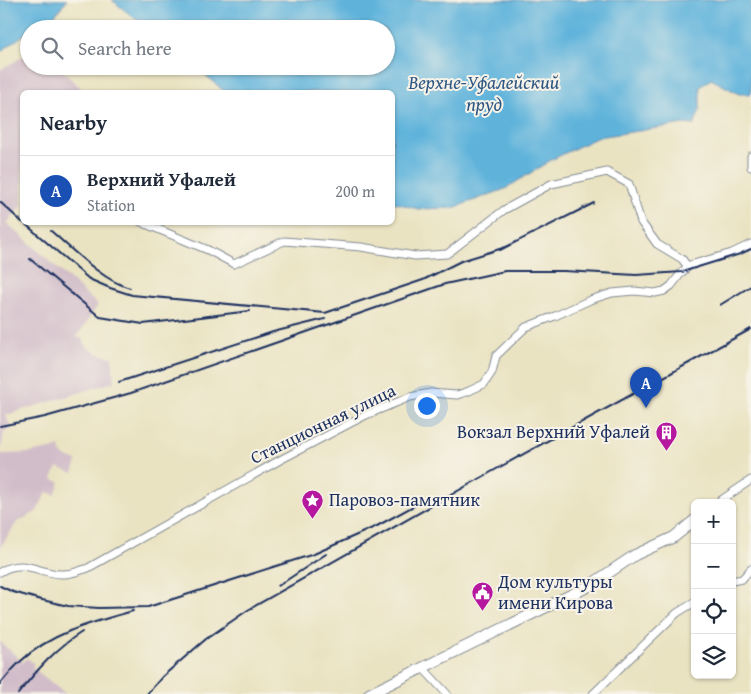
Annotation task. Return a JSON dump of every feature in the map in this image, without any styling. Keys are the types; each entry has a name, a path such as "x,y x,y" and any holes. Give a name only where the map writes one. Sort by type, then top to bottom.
{"street":[{"path":"751,156 751,168"},
{"path":"147,225 208,250 234,264 284,241 361,247 416,256 447,254 504,210 551,184 607,172 629,184 641,222 657,244 682,259 688,267"},
{"name":"Станционная улица","path":"0,572 10,567 22,566 63,575 88,568 272,465 366,415 410,397 431,393 458,395 484,384 492,372 496,356 526,327 590,300 612,293 634,291 655,293 664,291 690,265 732,253 751,244"},
{"path":"723,499 751,480"},
{"path":"369,694 589,586 635,555 674,537 691,523"},
{"path":"736,580 742,579 751,569"},
{"path":"593,694 677,614 691,605"},
{"path":"422,667 447,694"}],"shaded area":[{"path":"20,58 20,75 67,75 83,90 20,90 20,208 7,223 98,305 76,338 82,337 86,346 96,353 112,357 114,382 6,415 11,429 4,431 0,450 0,70"},
{"path":"60,447 62,455 77,461 73,473 57,467 52,479 60,482 55,495 47,492 36,512 17,522 0,548 0,454 30,453"},
{"path":"0,642 23,662 27,658 34,664 32,667 66,694 0,694"}],"water":[{"path":"0,0 67,0 55,15 47,20 20,20 20,38 0,52"},
{"name":"Верхне-Уфалейский пруд","path":"112,0 751,0 751,94 739,94 711,79 700,87 700,109 694,125 684,124 598,137 551,160 505,189 453,208 418,209 395,203 395,90 223,90 205,75 395,75 395,20 137,20"}],"railway":[{"path":"0,202 20,220"},
{"path":"500,250 594,203"},
{"path":"26,225 89,279 132,295 325,313 423,280 461,261 506,247"},
{"path":"51,231 99,272 109,279 130,288"},
{"path":"0,426 45,417 131,393 445,284 505,271 564,271 636,275 682,272 751,249"},
{"path":"30,259 100,317 143,324 250,311"},
{"path":"720,305 751,286"},
{"path":"119,382 273,332 325,319"},
{"path":"147,694 163,676 206,639 248,610 500,467 751,329"},
{"path":"0,586 13,592 68,606 99,608 148,607 314,554 377,526 430,497"},
{"path":"278,586 326,554"},
{"path":"0,684 21,661 46,642 74,629 133,611"},
{"path":"18,694 47,660 82,632"}],"place":[{"name":"Верхний Уфалей","path":"646,408"},
{"name":"Вокзал Верхний Уфалей","path":"666,451"},
{"name":"Паровоз-памятник","path":"313,519"},
{"name":"Дом культуры имени Кирова","path":"482,611"}]}
